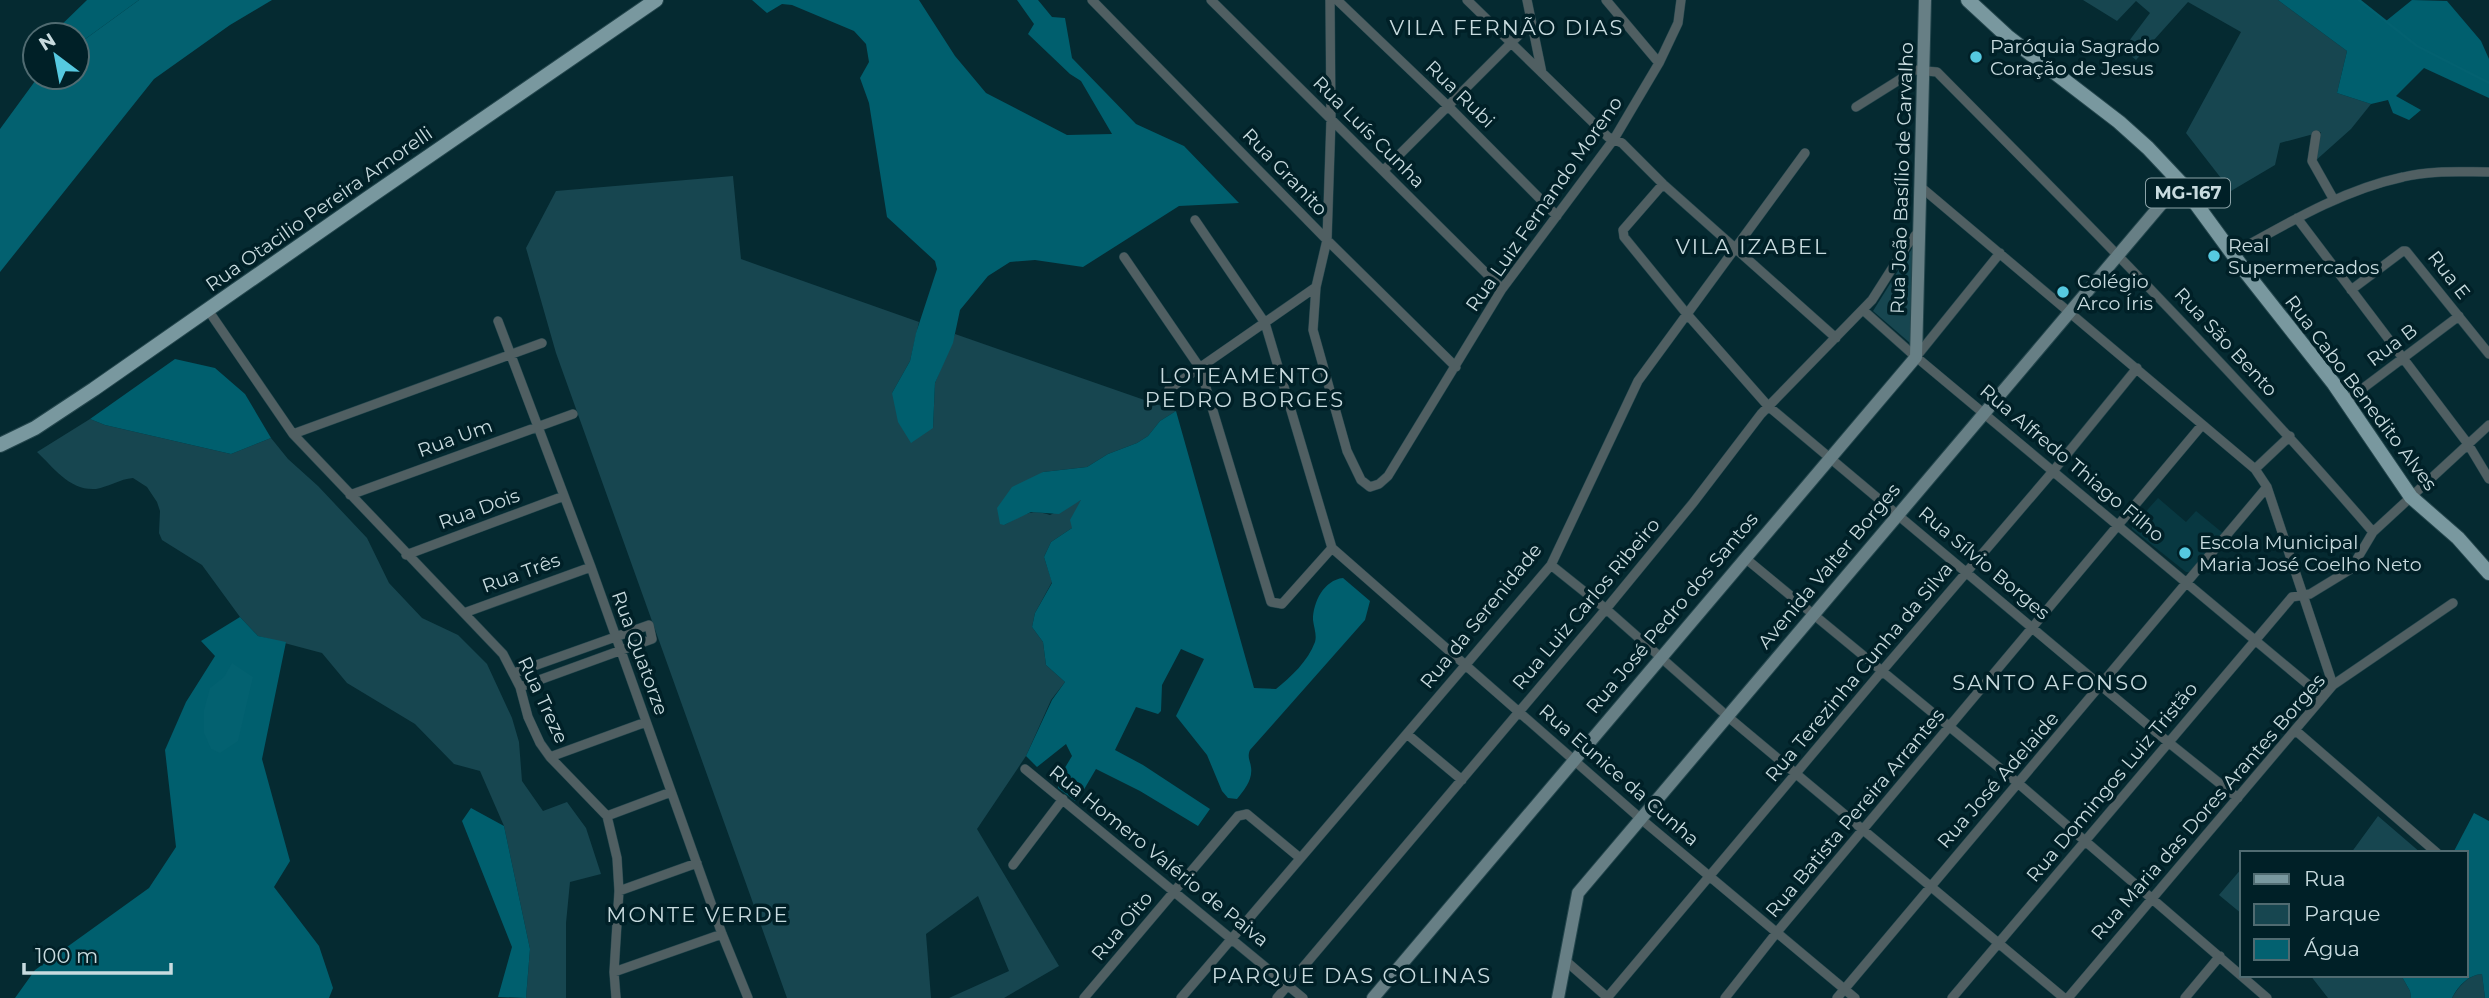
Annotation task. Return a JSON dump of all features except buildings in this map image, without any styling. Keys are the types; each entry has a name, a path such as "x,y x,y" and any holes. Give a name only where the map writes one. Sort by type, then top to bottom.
{"main road":[{"name":"Rua Otacilio Pereira Amorelli","path":"0,445 35,428 656,0"},
{"name":"Rua Cabo Benedito Alves","path":"1968,0 2007,36 2119,122 2148,148 2180,183 2346,401 2411,497 2458,538 2489,573"}],"street":[{"name":"Rua Granito","path":"1092,0 1327,240 1456,367"},
{"name":"Rua Luís Cunha","path":"1211,0 1502,289"},
{"path":"1169,389 1316,287 1327,240 1331,119 1330,0"},
{"name":"Rua Rubi","path":"1338,0 1557,216"},
{"path":"1467,0 1608,137 1622,143 1663,184 1836,338"},
{"path":"1527,0 1543,74"},
{"path":"1606,0 1659,63"},
{"name":"Rua Luiz Fernando Moreno","path":"1316,287 1313,330 1347,452 1361,480 1370,487 1379,484 1388,476 1502,289 1615,139 1659,63 1678,23 1681,0"},
{"name":"Rua João Basílio de Carvalho","path":"1916,357 1925,0"},
{"path":"1384,170 1531,23"},
{"path":"1856,107 1915,70 1924,70"},
{"name":"Rua São Bento","path":"1924,70 1937,72 2119,255 2290,436 2373,532"},
{"path":"2316,135 2312,162 2334,200"},
{"name":"Rua da Serenidade","path":"1181,998 1550,565 1638,381 1805,153"},
{"path":"2232,254 2297,218 2363,188 2435,172 2489,172"},
{"name":"Avenida Valter Borges","path":"1558,998 1567,962 1578,893 2180,183"},
{"name":"Rua Sílvio Borges","path":"1663,184 1623,230 1623,234 1686,313 1768,406 2238,798"},
{"path":"1922,188 2255,470 2267,487 2333,685"},
{"path":"2297,218 2468,444 2489,479"},
{"path":"1124,257 1200,368 1271,602 1282,604 1332,548 1265,323 1195,220"},
{"name":"Rua Luiz Carlos Ribeiro","path":"1277,998 1606,609 1768,406 1863,310 1919,231"},
{"name":"Rua E","path":"2351,290 2406,251 2489,354"},
{"name":"Rua José Pedro dos Santos","path":"1373,998 1916,357 2000,253"},
{"name":"Rua Treze","path":"208,310 293,434 503,654 520,687 528,717 540,743 607,816"},
{"name":"Rua Alfredo Thiago Filho","path":"1863,310 2188,583 2254,642 2323,697"},
{"name":"Rua B","path":"2346,401 2459,316"},
{"name":"Rua Quatorze","path":"498,321 591,566 722,934 748,998"},
{"path":"293,434 541,343"},
{"name":"Rua Terezinha Cunha da Silva","path":"1607,998 2054,470 2137,368"},
{"name":"Rua Um","path":"350,495 573,414"},
{"name":"Rua Batista Pereira Arrantes","path":"1725,998 1777,932 2202,425"},
{"name":"Rua Domingos Luiz Tristão","path":"1952,998 2292,597 2310,594 2350,569 2373,532 2489,425"},
{"path":"2255,470 2290,436"},
{"name":"Rua José Adelaide","path":"1837,998 2267,487"},
{"name":"Rua Dois","path":"406,555 564,496"},
{"name":"Rua Eunice da Cunha","path":"1332,548 1641,818 1855,998"},
{"path":"1745,558 1949,729 2019,784 2240,974"},
{"path":"1550,565 1606,609 1862,830 2066,998"},
{"name":"Rua Três","path":"464,613 591,566"},
{"name":"Rua Maria das Dores Arantes Borges","path":"2066,998 2333,685 2453,603"},
{"path":"514,673 649,625 652,639 520,687"},
{"path":"550,757 646,722"},
{"path":"2295,730 2435,851"},
{"path":"1407,734 1462,779"},
{"name":"Rua Homero Valério de Paiva","path":"1025,769 1303,998"},
{"path":"616,998 614,972 619,891 617,858 607,816 671,792"},
{"path":"1013,865 1063,799"},
{"name":"Rua Oito","path":"1084,998 1242,814 1247,814 1300,858"},
{"path":"619,891 697,863"},
{"path":"614,972 722,934"},
{"path":"2185,998 2220,956"},
{"path":"1567,962 1607,998"},
{"path":"2244,977 2267,998"}],"shaded area":[{"path":"87,0 139,0 91,35 91,21 65,21"},
{"path":"752,0 919,0 955,56 986,93 1067,135 1112,134 1081,81 1028,34 1034,24 1017,0 1038,0 1052,17 1065,18 1072,58 1136,124 1184,146 1239,203 1179,206 1083,267 1035,260 1010,262 988,276 960,310 953,343 935,383 933,428 911,443 898,422 892,393 910,361 916,333 937,269 935,261 887,217 869,103 860,78 869,62 866,44 854,31 792,5 782,4 767,13"},
{"path":"2278,0 2359,0 2386,21 2412,0 2447,1 2481,41 2489,59 2489,98 2424,68 2396,96 2421,110 2409,120 2393,113 2388,100 2371,104 2337,93 2347,51"},
{"path":"175,359 215,368 245,394 271,438 231,454 105,425 90,419"},
{"path":"1176,411 1254,688 1276,689 1304,662 1315,642 1315,606 1330,583 1343,578 1370,601 1365,620 1250,750 1251,776 1237,799 1228,798 1222,791 1207,755 1176,716 1204,659 1181,649 1162,685 1161,711 1158,714 1136,707 1115,750 1210,809 1198,826 1140,791 1096,769 1075,801 1058,788 1060,776 1072,756 1066,744 1037,767 1026,756 1052,700 1065,682 1046,665 1043,642 1032,627 1035,613 1052,583 1044,557 1051,542 1072,528 1070,520 1081,500 1059,514 1031,512 1004,525 1000,524 997,508 1012,487 1043,472 1087,467 1108,454 1137,443 1148,436 1160,421"},
{"name":"Escola Municipal Maria José Coelho Neto","path":"2158,498 2186,522 2196,511 2224,534 2191,572 2186,572 2132,529"},
{"path":"240,617 258,636 286,642 262,759 290,861 274,887 319,946 333,988 329,998 15,998 35,970 149,888 176,847 165,750 186,702 215,656 201,641"},
{"path":"471,808 504,826 530,949 526,998 498,997 512,947 462,821"},
{"path":"2474,813 2489,821 2489,998 2485,998 2482,974 2472,976 2464,982 2452,998 2411,998 2402,977 2468,977 2468,851 2454,851"}],"green space":[{"path":"2083,0 2278,0 2347,51 2337,93 2371,104 2351,129 2314,162 2321,132 2280,143 2275,165 2231,191 2186,133 2241,32 2188,2 2136,60 2123,49 2150,13 2136,1 2117,21"},
{"path":"733,176 741,259 919,322 910,361 892,393 933,428 935,383 955,334 1176,411 1160,421 1148,436 1137,443 1108,454 1087,467 1043,472 1004,525 1031,513 1050,515 1083,499 1072,528 1051,542 1044,557 1052,582 1035,613 1032,627 1043,642 1046,665 1065,682 1051,700 1026,756 977,829 1059,966 1004,998 949,998 1009,971 978,896 926,934 931,998 787,998 556,353 526,248 556,191"},
{"path":"1913,247 1910,343 1873,311"},
{"path":"90,419 105,425 231,454 271,438 288,459 318,486 367,538 389,583 422,618 458,635 487,664 512,718 519,742 522,781 543,811 567,802 586,828 601,874 570,882 566,923 566,998 526,998 530,949 504,826 480,771 454,764 415,724 347,683 322,653 258,636 240,617 202,565 162,540 159,533 160,511 147,487 133,478 105,487 87,489 63,477 37,452"},
{"path":"2378,816 2419,851 2352,851"},
{"path":"2240,870 2240,912 2219,895"},
{"path":"2482,974 2485,998 2452,998 2464,982 2472,976"},
{"path":"2312,977 2402,977 2411,998 2328,998"}],"water":[{"path":"139,0 272,0 230,25 154,79 0,272 0,129 28,91 91,91 91,35"},
{"path":"232,663 253,677 238,741 220,753 211,749 204,733 204,710 210,688 224,677"}],"waterway":[{"path":"2359,0 2417,46 2489,83"}],"place":[{"name":"Paróquia Sagrado Coração de Jesus","path":"1976,57"},
{"name":"Real Supermercados","path":"2214,256"},
{"name":"Colégio Arco Íris","path":"2063,292"},
{"name":"Escola Municipal Maria José Coelho Neto","path":"2185,553"}],"district":[{"name":"VILA FERNÃO DIAS","path":"1507,27"},
{"name":"VILA IZABEL","path":"1752,246"},
{"name":"LOTEAMENTO PEDRO BORGES","path":"1245,387"},
{"name":"SANTO AFONSO","path":"2051,682"},
{"name":"MONTE VERDE","path":"698,914"},
{"name":"PARQUE DAS COLINAS","path":"1352,975"}]}
